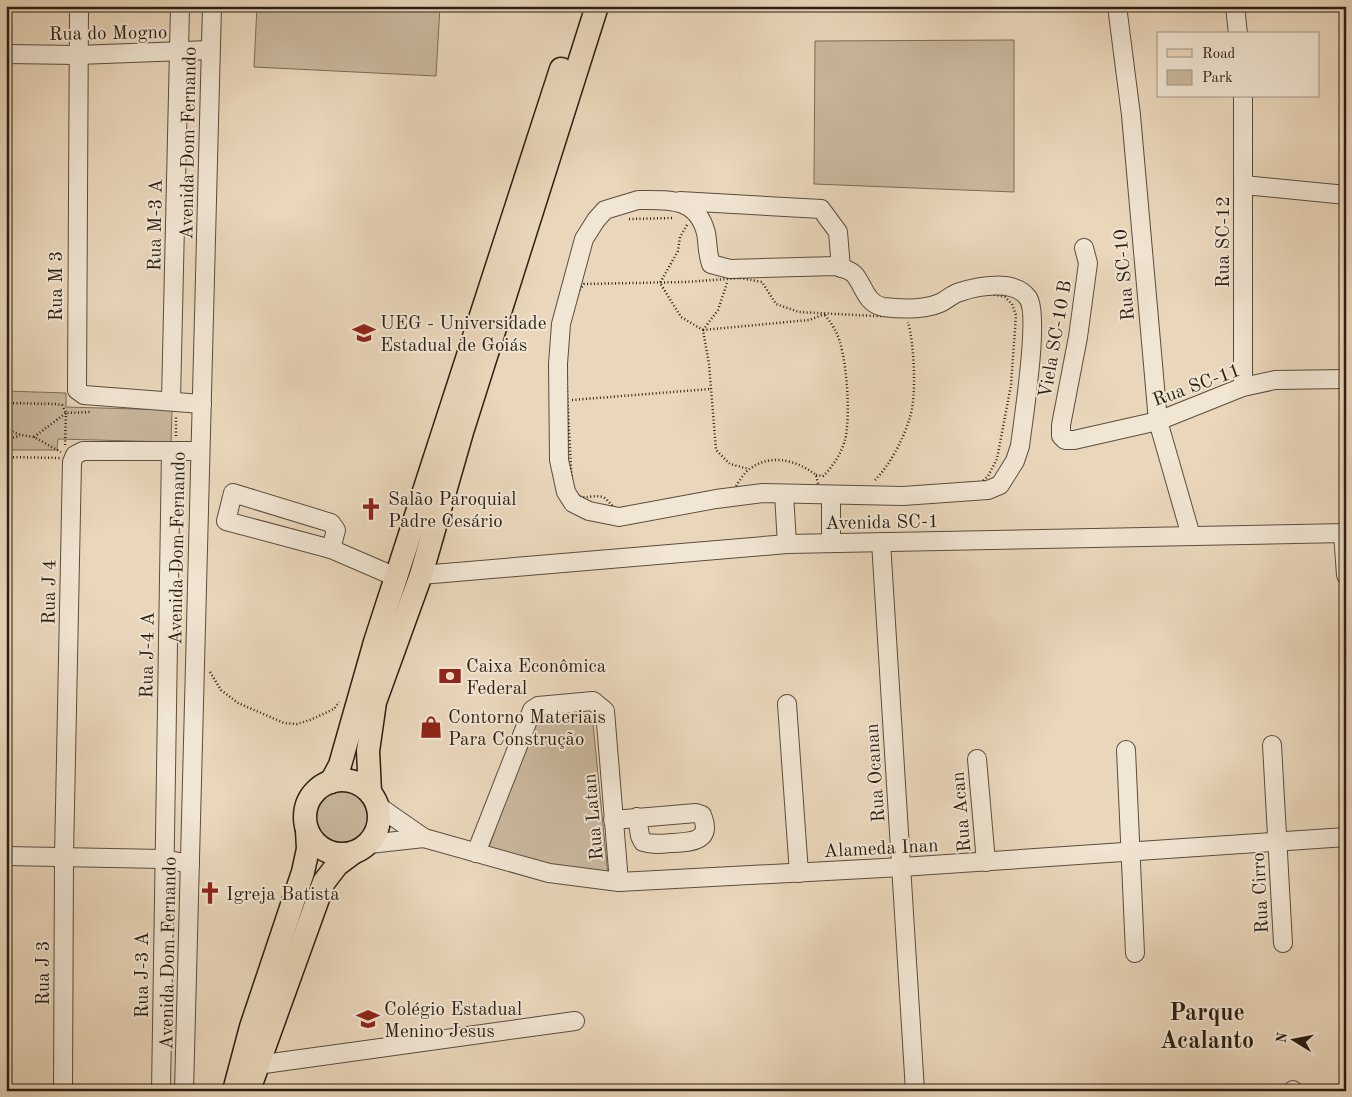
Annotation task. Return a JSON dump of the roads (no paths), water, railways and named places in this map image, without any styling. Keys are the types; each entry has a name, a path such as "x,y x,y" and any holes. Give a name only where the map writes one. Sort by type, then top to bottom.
{"main road":[{"path":"331,782 340,765 375,642 581,6"},
{"path":"249,1091 324,882 337,865 361,848 378,826 368,752 375,702 421,575 462,432 597,6"},
{"path":"234,1091 251,1027 304,872 308,849 306,810 309,800 315,792 331,782 345,780 359,784 374,799"},
{"path":"307,830 314,842 325,851 339,855 361,848"}],"street":[{"path":"78,55 79,6"},
{"name":"Rua M-3 A","path":"173,406 180,6"},
{"name":"Avenida Dom Fernando","path":"184,1091 212,6"},
{"name":"Rua SC-10","path":"1118,6 1158,421 1191,536"},
{"path":"1235,6 1238,32"},
{"name":"Rua do Mogno","path":"6,54 78,55 210,50"},
{"name":"Rua M 3","path":"78,55 77,390 84,395 173,406 202,404"},
{"name":"Rua SC-12","path":"1242,98 1244,185 1243,387"},
{"path":"1244,185 1346,195"},
{"path":"638,200 680,209 694,211 703,221 707,236 707,252 711,264 730,269 817,266 841,268 853,272 869,300 882,306 926,308 941,303 958,292 1002,286 1019,291 1029,299 1032,306 1031,352 1020,446 1014,461 1000,485 988,490 930,495 763,493 716,499 619,517 589,511 574,503 566,492 559,460 558,364 561,324 584,239 605,210 638,200"},
{"path":"680,209 822,210 838,232 841,268"},
{"name":"Viela SC-10 B","path":"1062,438 1061,425 1078,337 1088,263 1084,248"},
{"name":"Rua SC-11","path":"1062,438 1074,440 1158,421 1243,387 1275,380 1346,379"},
{"name":"Rua J 4","path":"64,856 72,462 75,455 83,451 174,447 200,450"},
{"name":"Rua J-4 A","path":"164,859 174,447"},
{"path":"331,549 336,530 331,523 233,493 226,521 331,549 396,577"},
{"path":"784,494 787,544"},
{"path":"831,495 831,543"},
{"path":"1345,533 1346,575"},
{"name":"Avenida SC-1","path":"421,575 787,544 1345,533"},
{"name":"Rua Ocanan","path":"881,542 915,1091"},
{"name":"Rua Latan","path":"476,853 527,718 532,710 538,706 593,701 605,711 619,882"},
{"path":"787,704 799,873"},
{"name":"Rua Cirro","path":"1272,745 1283,943"},
{"path":"1126,750 1132,851 1135,953"},
{"name":"Rua Acan","path":"977,759 986,862"},
{"name":"Alameda Inan","path":"374,799 424,838 549,873 619,882 986,862 1346,837"},
{"path":"613,820 638,817"},
{"name":"Alameda Inan","path":"361,848 424,838"},
{"path":"6,856 164,859 190,864"},
{"name":"Rua J 3","path":"63,1091 64,856"},
{"name":"Rua J-3 A","path":"162,1091 164,859"},
{"path":"257,1065 575,1021"}],"place":[{"name":"UEG - Universidade Estadual de Goiás","path":"364,333"},
{"name":"Salão Paroquial Padre Cesário","path":"371,509"},
{"name":"Caixa Econômica Federal","path":"450,676"},
{"name":"Contorno Materiais Para Construção","path":"431,727"},
{"name":"Igreja Batista","path":"210,893"},
{"name":"Colégio Estadual Menino Jesus","path":"368,1019"}],"district":[{"name":"Parque Acalanto","path":"1207,1026"}]}
